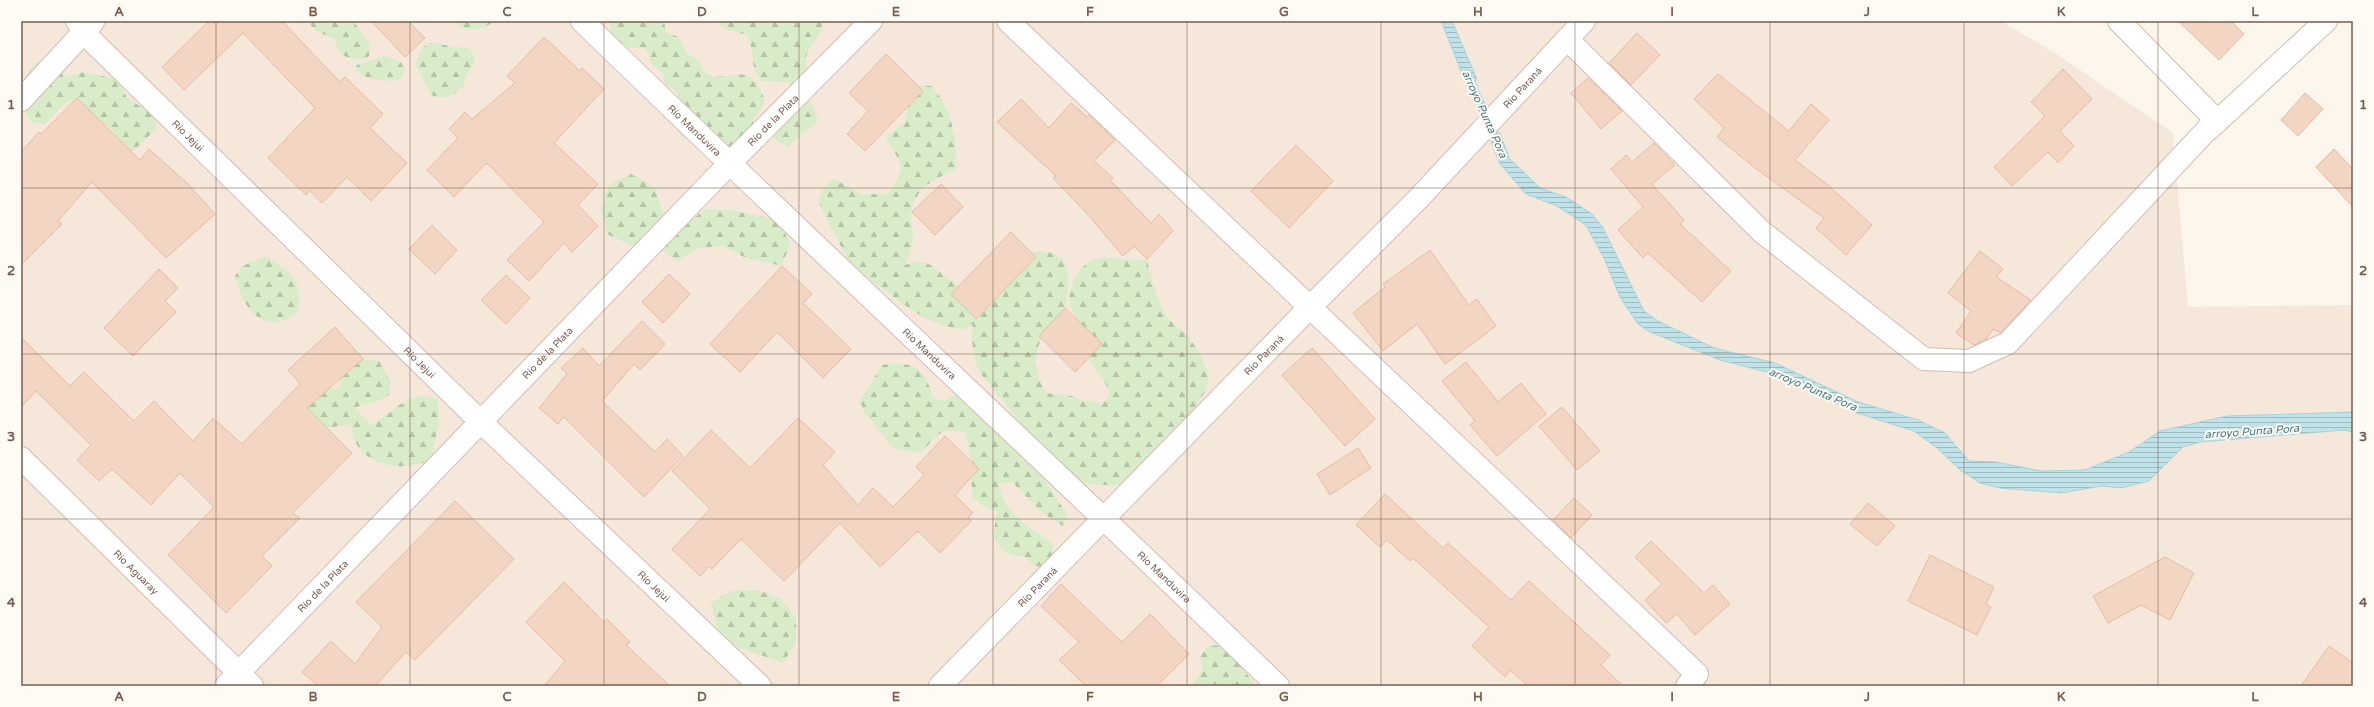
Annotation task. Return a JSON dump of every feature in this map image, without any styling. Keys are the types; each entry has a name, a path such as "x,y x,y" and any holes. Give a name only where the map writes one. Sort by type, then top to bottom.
{"street":[{"name":"Río Manduvira","path":"582,21 729,164 1104,517 1278,686"},
{"name":"Río de la Plata","path":"239,682 482,423 729,164 871,21"},
{"path":"1008,21 1310,307 1692,680"},
{"name":"Río Paraná","path":"940,686 1310,307 1418,199 1584,21"},
{"path":"1567,39 1762,232 1924,359 1969,361 2008,342 2216,120 2119,21"},
{"path":"2209,128 2326,21"},
{"path":"21,100 85,25"},
{"name":"Río Jejui","path":"85,25 482,423 760,686"},
{"name":"Río Aguaray","path":"21,458 239,682"}],"shaded area":[{"path":"21,21 2001,21 2055,53 2173,133 2188,307 2353,305 2353,686 21,686"}],"green space":[{"path":"307,21 354,22 369,43 369,56 362,59 354,59 345,56 339,51 335,39 316,31"},
{"path":"453,21 495,21 485,27 468,29 457,25"},
{"path":"609,21 664,21 666,32 678,37 682,42 686,53 697,59 707,74 716,76 746,75 751,78 758,86 764,99 763,106 755,117 753,123 762,133 735,151 683,138 678,133 673,122 679,97 677,92 666,84 662,72 651,64 648,52 643,48 623,48 611,34"},
{"path":"715,21 823,21 818,37 810,47 806,57 809,98 818,121 788,147 776,140 769,131 797,91 787,82 761,81 753,64 748,35 728,30"},
{"path":"432,42 456,48 468,47 474,58 474,62 467,75 464,85 457,92 449,96 441,97 431,95 416,66 422,48"},
{"path":"384,56 400,61 405,70 401,79 376,80 364,76 355,69 357,65"},
{"path":"47,60 58,67 66,76 84,72 116,79 128,98 151,114 156,123 156,129 130,154 110,127 97,124 73,101 67,101 45,124 33,123 24,109 22,100 23,84 25,77 33,66 39,62"},
{"path":"919,86 931,86 944,104 952,125 956,159 955,170 932,181 920,192 916,199 911,216 913,241 905,265 917,261 929,264 972,296 1029,253 1041,252 1058,256 1067,267 1068,285 1066,306 1061,316 1044,335 1038,347 1036,365 1038,375 1046,393 1072,396 1083,401 1090,400 1102,405 1109,395 1105,383 1085,354 1077,321 1070,304 1070,290 1072,283 1084,265 1096,259 1147,259 1154,289 1163,310 1169,319 1184,332 1192,342 1199,352 1207,370 1208,381 1205,391 1197,404 1186,419 1125,484 1091,484 1038,468 1067,515 1063,526 1041,512 1012,482 999,484 1006,504 1012,512 1019,519 1052,543 1053,556 1049,567 1035,566 1025,557 1012,555 1001,548 993,538 997,512 985,507 973,498 970,456 964,432 950,430 940,433 923,451 899,450 887,442 881,432 867,416 860,400 882,365 909,365 916,368 921,373 930,388 933,398 945,401 955,394 990,406 1026,444 1019,421 980,373 975,361 971,335 973,324 964,330 940,324 907,307 887,292 849,260 821,206 820,195 822,190 834,179 861,194 887,194 894,186 900,172 899,160 885,138 905,122 910,96"},
{"path":"631,174 654,187 664,215 685,226 705,209 730,210 778,220 790,243 782,266 746,258 723,246 698,248 678,261 657,247 630,245 607,234 601,209 609,185"},
{"path":"266,256 289,274 297,287 299,304 296,315 284,321 273,322 264,320 255,315 248,308 238,287 235,276 242,266"},
{"path":"363,359 379,361 391,382 389,395 385,398 354,408 371,425 409,399 427,396 438,399 439,422 431,460 406,466 393,466 380,463 369,457 360,449 354,438 351,424 326,428 302,421 304,397 327,388 340,389 340,370"},
{"path":"757,590 780,598 796,618 796,642 783,663 736,646 717,628 711,603 731,591"},
{"path":"1220,645 1231,653 1256,686 1193,686 1202,669 1200,658 1207,646"}],"water":[{"path":"1441,21 1452,21 1477,79 1468,88"},
{"path":"1500,133 1509,158 1540,188 1566,197 1592,214 1602,226 1644,311 1658,321 1714,348 1775,363 1858,402 1918,420 1945,433 1969,461 1996,462 2041,471 2085,470 2129,452 2160,431 2227,416 2353,412 2353,432 2344,430 2200,442 2183,447 2149,481 2121,488 2102,486 2061,493 2000,488 1980,483 1959,469 1937,448 1914,431 1857,413 1774,374 1720,360 1650,332 1638,324 1620,297 1605,260 1586,225 1557,206 1526,194 1500,164 1491,141"}],"building":[{"path":"209,21 282,21 340,82 345,77 383,114 370,128 407,163 371,201 347,177 322,203 310,191 306,195 268,158 315,108 243,33 184,90 162,67"},
{"path":"371,21 408,21 425,38 405,57"},
{"path":"2178,21 2231,21 2244,34 2219,60"},
{"path":"1637,33 1660,55 1631,85 1609,63"},
{"path":"544,37 580,71 582,68 604,89 554,143 598,184 578,205 598,226 572,252 564,243 529,281 507,260 544,222 488,164 485,164 454,197 427,170 458,138 449,129 465,112 472,119 515,83 507,76"},
{"path":"886,54 923,91 865,151 847,134 868,111 849,93"},
{"path":"2063,69 2092,99 2060,131 2074,146 2058,163 2048,152 2012,186 1994,167 2045,116 2031,102"},
{"path":"1718,74 1789,131 1811,104 1829,120 1795,160 1828,185 1872,225 1846,255 1816,228 1824,218 1755,168 1717,137 1724,128 1694,99"},
{"path":"1588,78 1622,111 1601,129 1571,93"},
{"path":"2305,93 2323,109 2298,136 2281,120"},
{"path":"77,98 140,160 149,149 189,185 215,214 166,258 92,182 58,221 62,224 21,265 21,152 39,132 41,134"},
{"path":"1021,99 1049,128 1071,103 1087,117 1089,115 1115,140 1094,161 1113,178 1110,180 1151,223 1159,214 1173,231 1147,259 1134,246 1123,256 1090,217 1053,178 1056,176 997,122"},
{"path":"1654,143 1675,165 1652,184 1684,220 1680,224 1731,271 1702,302 1648,253 1643,258 1618,230 1643,207 1611,169 1626,155 1632,162"},
{"path":"1296,145 1333,181 1289,228 1251,191"},
{"path":"2334,149 2353,169 2353,207 2316,167"},
{"path":"941,184 963,207 935,235 912,212"},
{"path":"432,225 457,250 435,274 409,249"},
{"path":"1011,232 1036,257 976,319 951,294"},
{"path":"1430,250 1469,305 1477,299 1496,326 1445,364 1417,324 1383,351 1353,313 1385,287 1383,284"},
{"path":"1980,251 2003,269 1996,277 2031,300 2001,333 1993,329 1986,339 1974,345 1956,333 1971,311 1948,293"},
{"path":"782,266 812,294 803,303 851,349 823,378 777,332 740,372 710,344"},
{"path":"159,269 178,288 165,301 176,312 133,356 104,328"},
{"path":"669,274 690,294 663,323 642,302"},
{"path":"506,275 530,298 506,324 481,300"},
{"path":"1065,308 1102,344 1075,372 1039,336"},
{"path":"642,321 665,344 640,370 634,364 602,401 655,452 667,439 683,456 644,497 564,417 558,424 539,408 567,374 561,368 583,348 599,366"},
{"path":"335,327 363,359 307,408 352,453 293,513 300,518 262,556 272,566 226,613 168,555 214,507 180,473 151,505 112,469 99,481 77,460 91,445 36,391 21,407 21,337 70,386 84,372 134,421 154,401 193,441 213,418 242,444 300,384 288,370"},
{"path":"1312,348 1375,419 1345,446 1282,375"},
{"path":"1466,362 1498,402 1521,383 1546,414 1497,456 1470,425 1475,421 1442,381"},
{"path":"1562,407 1600,451 1577,470 1539,426"},
{"path":"798,418 835,452 823,465 858,505 873,488 893,507 924,475 916,467 945,436 979,469 955,495 973,513 968,518 971,521 940,553 918,531 880,567 840,523 784,581 741,539 712,569 709,567 700,576 672,549 710,509 672,471 711,430 750,468"},
{"path":"1358,448 1371,468 1330,495 1317,474"},
{"path":"1385,494 1443,548 1448,543 1511,600 1529,581 1610,655 1601,665 1623,686 1528,686 1510,670 1505,677 1472,646 1489,627 1413,558 1410,561 1387,540 1380,547 1356,525"},
{"path":"1574,498 1592,515 1571,538 1553,520"},
{"path":"455,501 514,559 415,660 406,652 377,684 379,686 318,686 302,672 331,641 355,664 382,627 356,602"},
{"path":"1868,503 1895,526 1877,546 1850,524"},
{"path":"1651,541 1704,593 1713,585 1730,604 1695,635 1677,614 1666,623 1645,600 1662,584 1635,557"},
{"path":"1930,555 1994,587 1986,604 1991,607 1977,635 1908,601"},
{"path":"2165,557 2194,573 2170,620 2141,605 2108,623 2093,596"},
{"path":"564,582 604,622 607,619 630,642 626,645 670,686 544,686 565,661 526,622"},
{"path":"1061,584 1122,642 1150,614 1189,654 1157,686 1086,686 1059,660 1079,642 1041,606"},
{"path":"2329,646 2353,663 2353,686 2301,686"}],"waterway":[{"name":"arroyo Punta Pora","path":"1467,74 1500,148"}]}
